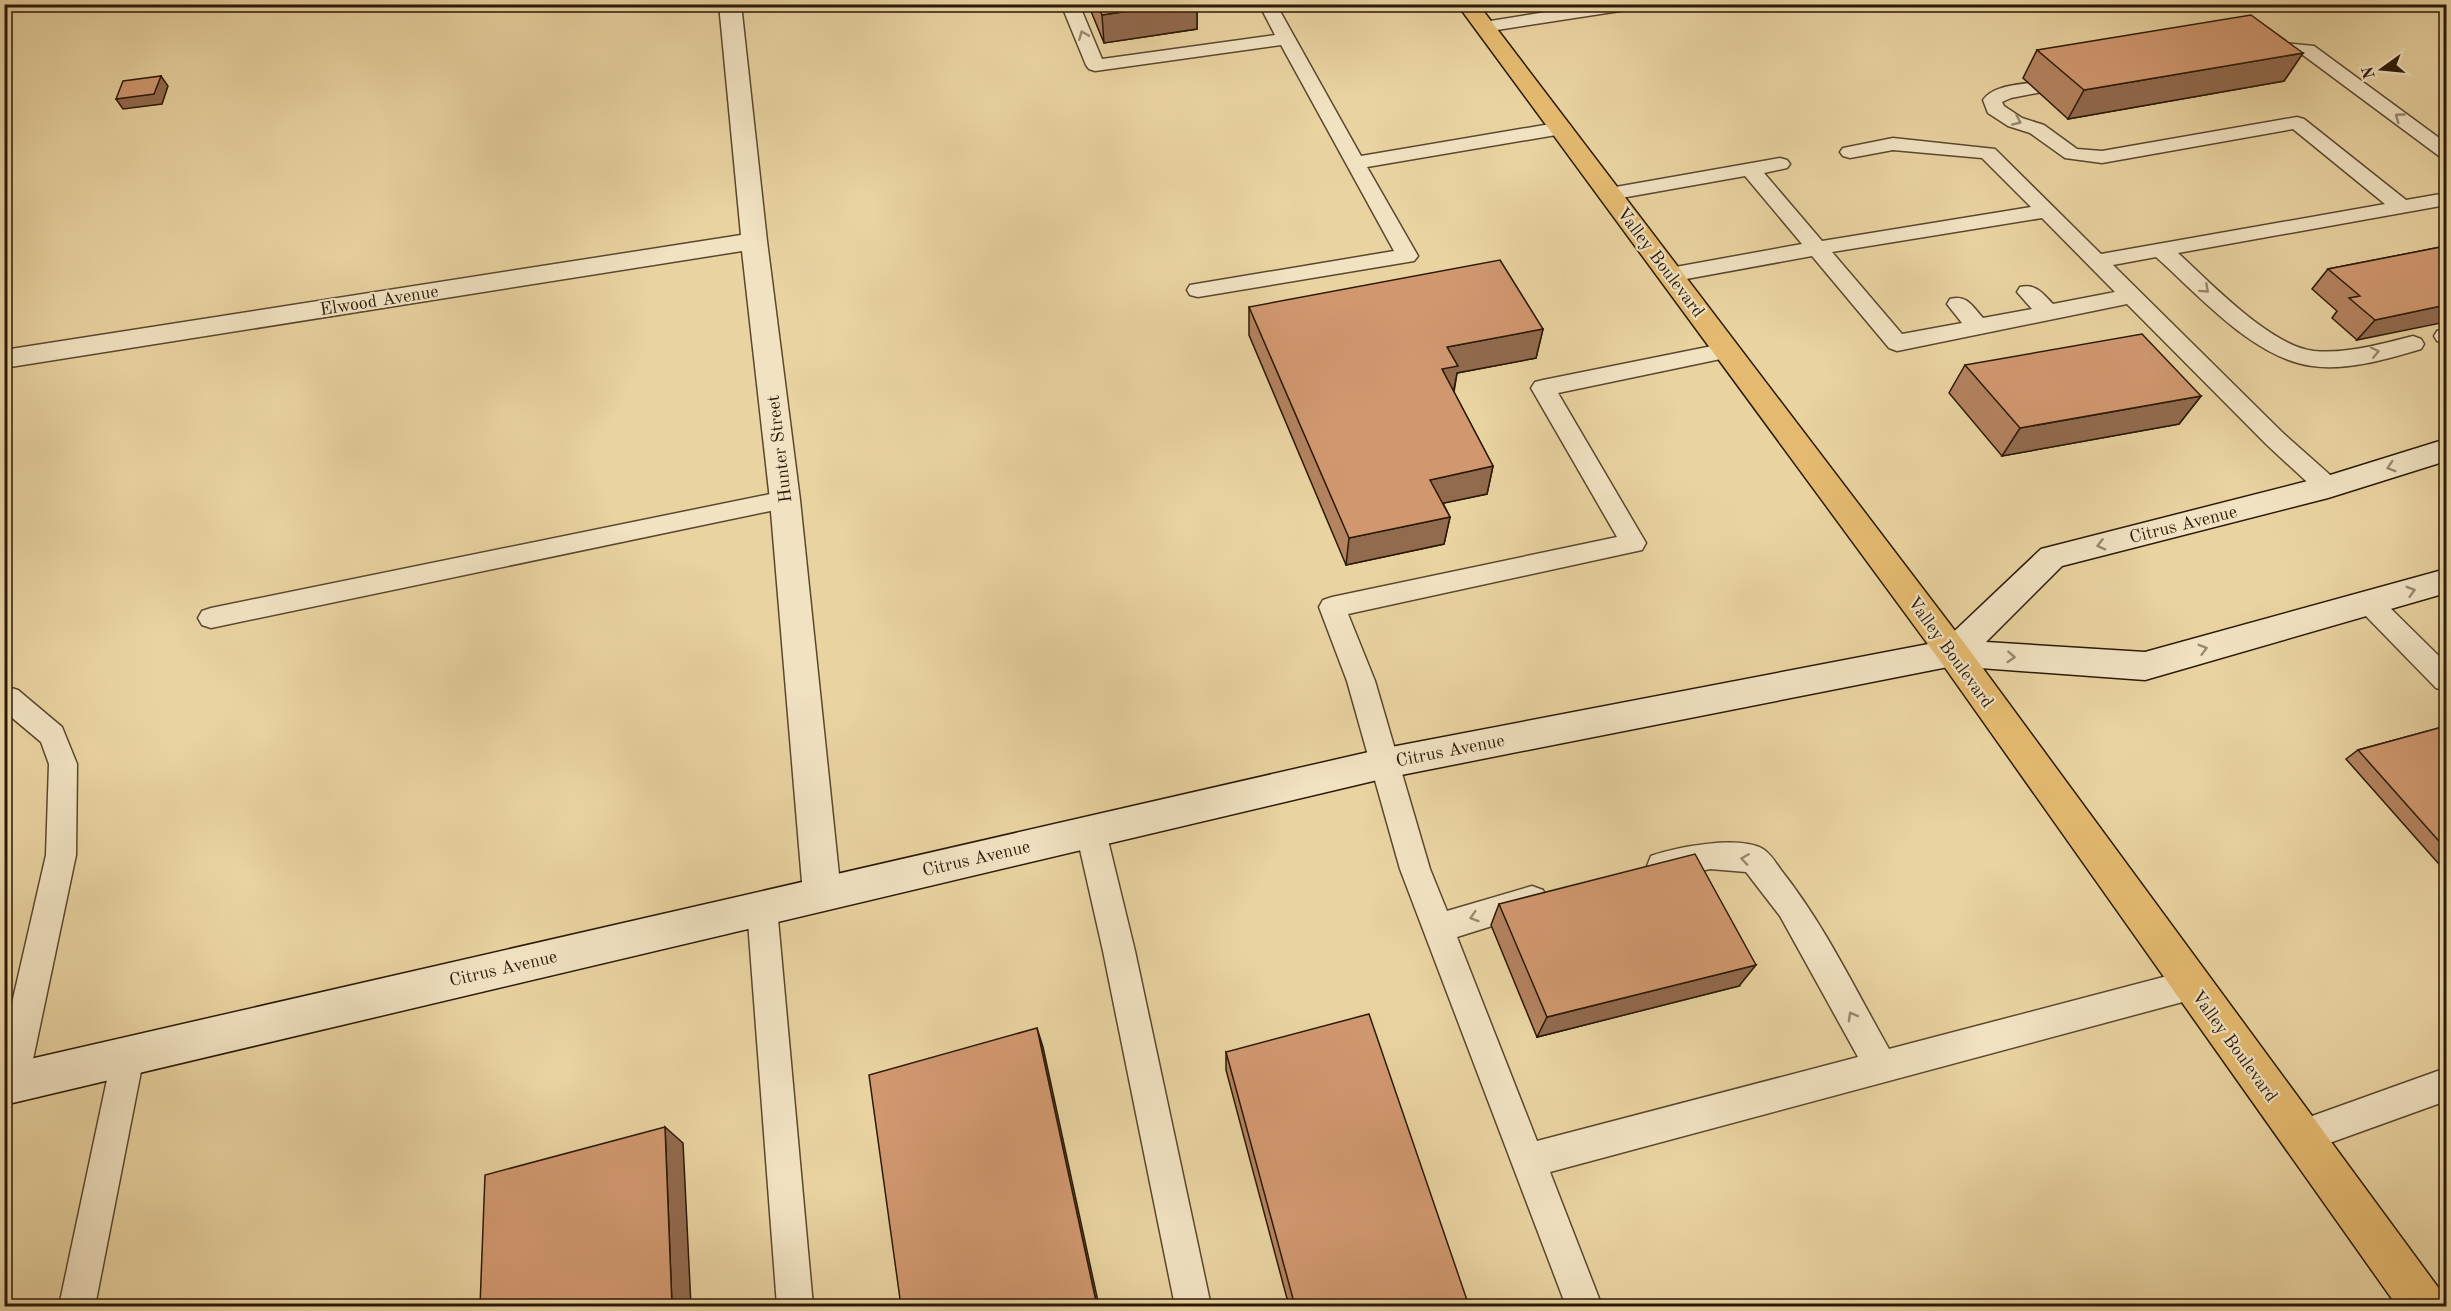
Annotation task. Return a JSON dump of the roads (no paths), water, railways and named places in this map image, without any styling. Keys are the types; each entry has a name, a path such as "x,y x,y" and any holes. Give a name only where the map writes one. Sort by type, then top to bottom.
{"main road":[{"name":"Hunter Street","path":"730,4 754,241 785,500 822,894"},
{"name":"Valley Boulevard","path":"1467,4 1953,653 2299,1137 2424,1306"},
{"name":"Elwood Avenue","path":"4,359 754,241"},
{"name":"Citrus Avenue","path":"1953,653 2052,557 2328,487 2446,450"},
{"name":"Citrus Avenue","path":"8,1084 1386,763 1953,653 2145,666 2446,581"}],"lane":[{"path":"1070,4 1095,65 1286,39"},
{"path":"1198,290 1407,256 1267,4"},
{"path":"1484,27 1633,4"},
{"path":"2248,54 2284,48 2308,50 2446,152"},
{"path":"2035,88 2006,93 1992,100 1995,110 2015,122 2037,129 2072,154 2102,157 2297,123 2402,207"},
{"path":"1356,163 1562,128"},
{"path":"1850,152 1893,144 1988,153 2275,439 2328,487"},
{"path":"1610,194 1780,164"},
{"path":"1750,169 1897,343 2131,296"},
{"path":"2097,261 2437,200 2446,216"},
{"path":"1670,275 1819,249 1966,229 2047,211"},
{"path":"2161,250 2272,347 2299,358 2324,360 2413,344"},
{"path":"2028,292 2049,313"},
{"path":"1958,304 1978,327"},
{"path":"1584,1306 1415,869 1361,681 1332,607 1633,543 1543,388 1727,351"},
{"path":"211,618 785,500"},
{"path":"2368,603 2446,680"},
{"path":"8,698 52,735 63,764 62,855 8,1084"},
{"path":"1091,832 1119,951 1193,1306"},
{"path":"1632,872 1710,856 1754,858 1791,906 1881,1067"},
{"path":"1438,928 1564,890"},
{"path":"762,908 795,1306"},
{"path":"1527,1161 2190,985"},
{"path":"77,1306 128,1056"},
{"path":"2299,1137 2446,1085"}]}
